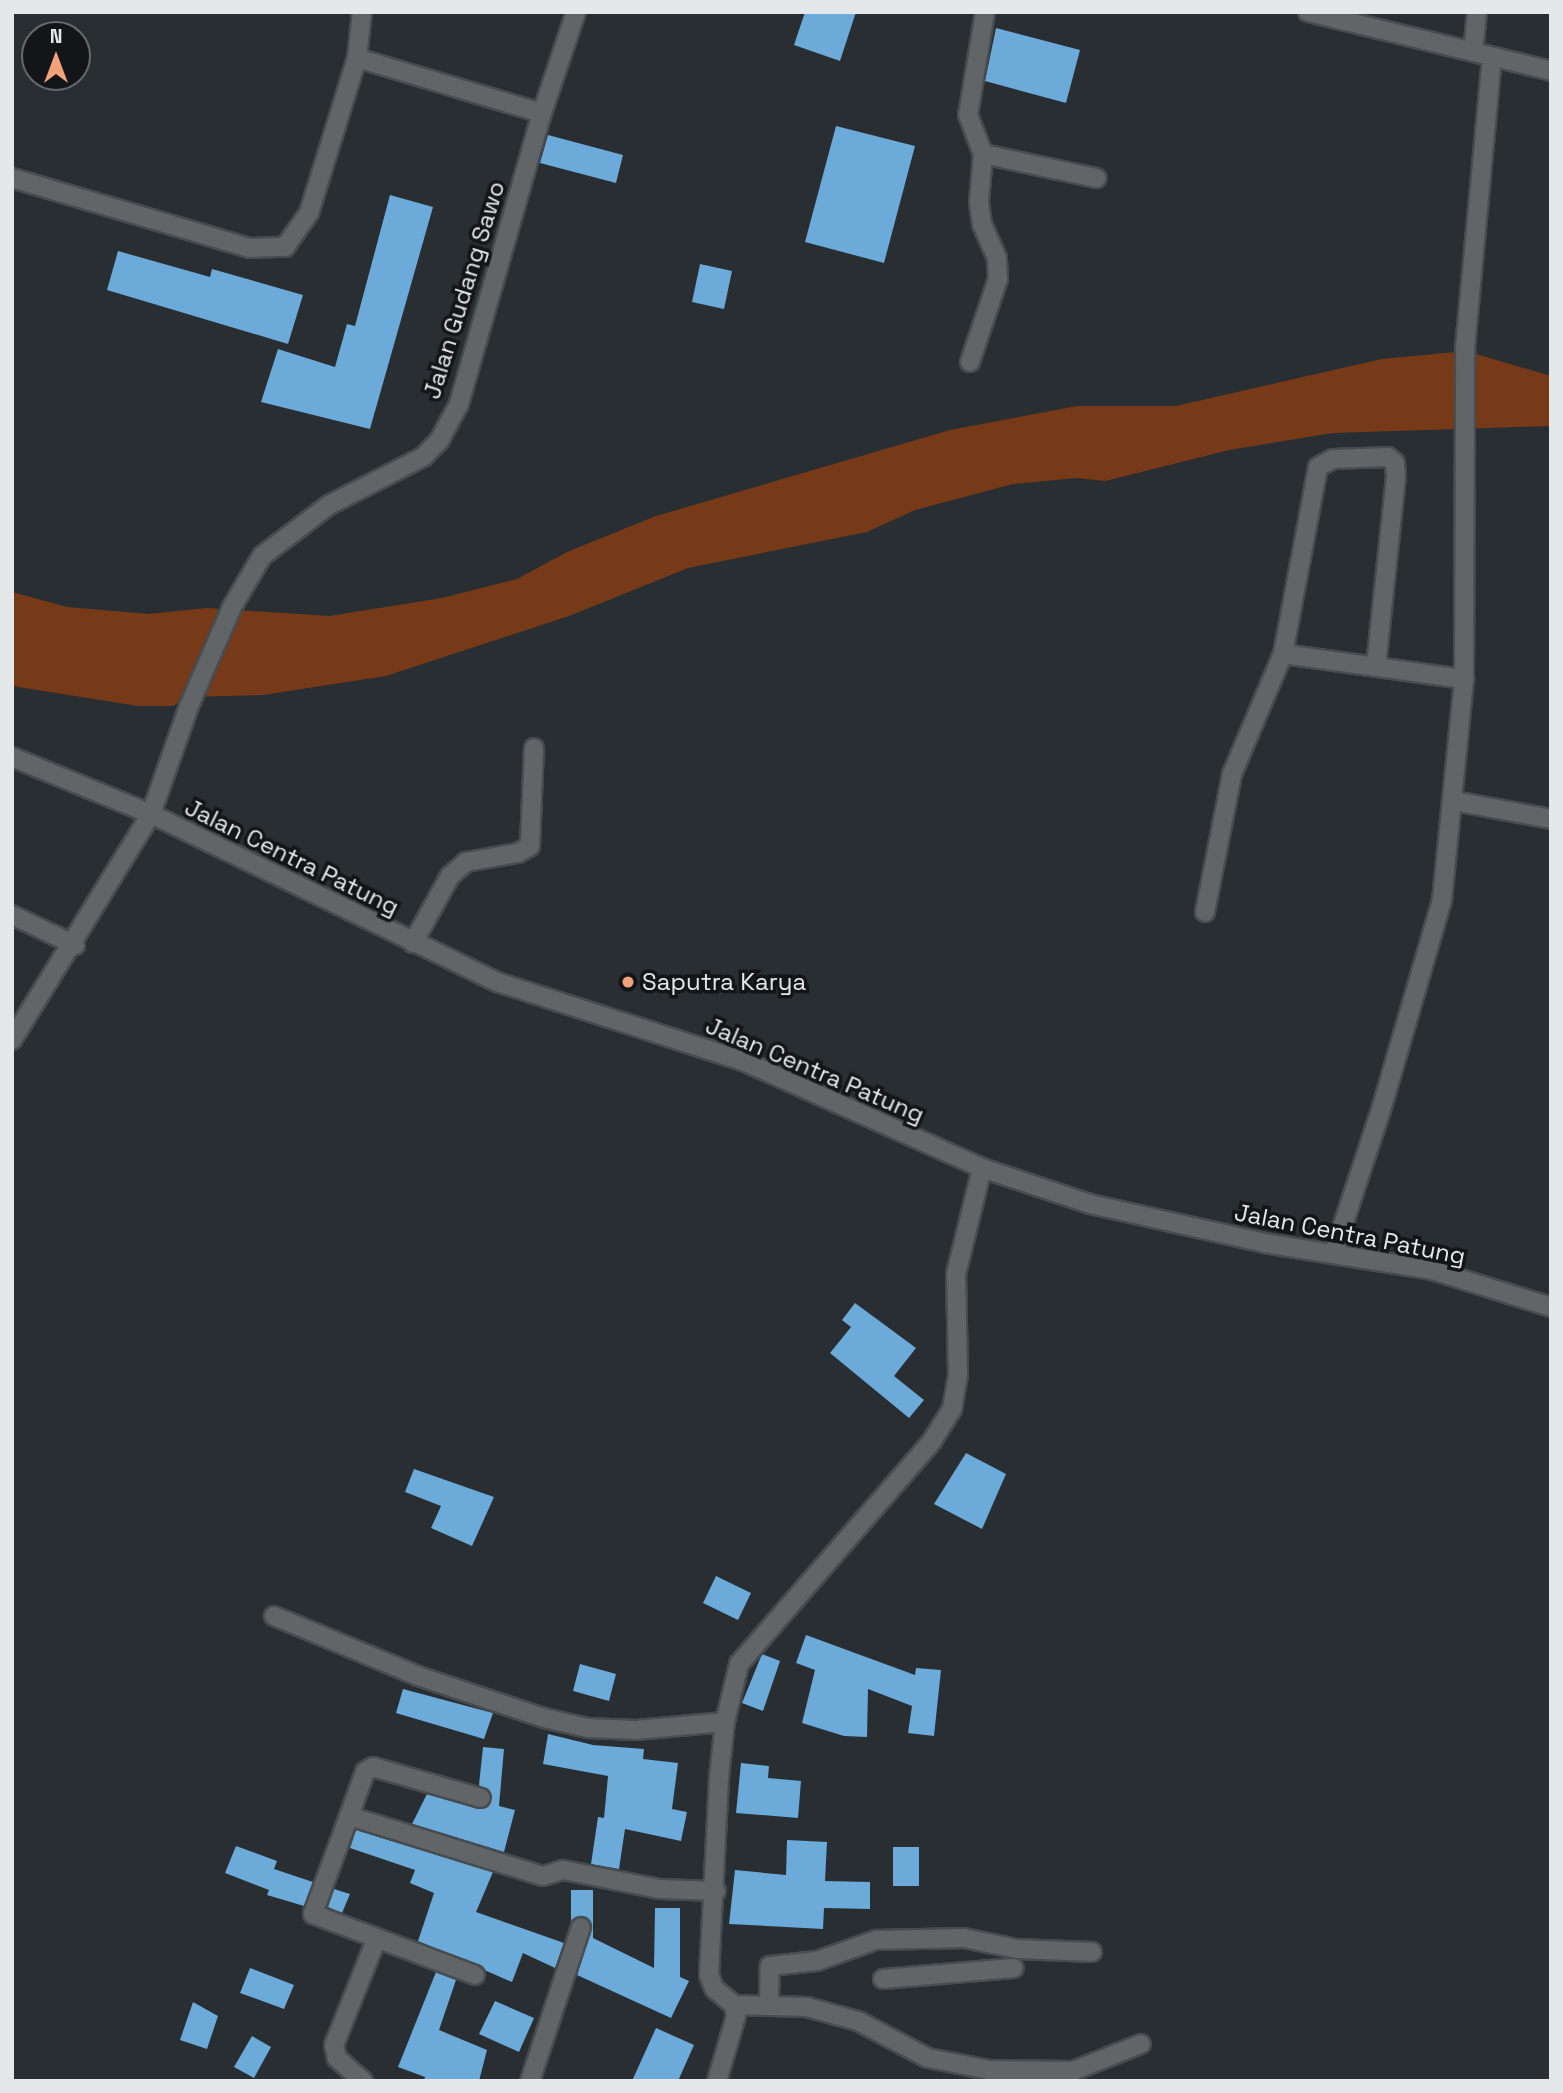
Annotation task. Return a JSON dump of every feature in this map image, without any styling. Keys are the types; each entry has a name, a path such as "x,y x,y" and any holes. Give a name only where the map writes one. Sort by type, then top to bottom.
{"street":[{"path":"12,178 250,248 285,247 309,213 357,58 362,12"},
{"name":"Jalan Gudang Sawo","path":"15,1029 75,944 151,814 189,706 232,607 262,556 284,534 329,505 424,457 439,441 459,404 542,113 576,12"},
{"path":"970,362 998,279 994,246 982,224 979,202 983,154 968,115 985,12"},
{"path":"1308,12 1551,71"},
{"path":"1473,52 1477,12"},
{"path":"1334,1252 1381,1110 1439,912 1454,801 1464,679 1465,348 1492,57"},
{"path":"357,58 542,113"},
{"path":"983,154 1096,178"},
{"path":"1205,912 1232,774 1283,654 1318,467 1333,459 1388,457 1395,463 1396,476 1376,667"},
{"path":"1283,654 1464,679"},
{"path":"413,943 450,876 466,862 518,853 530,846 534,748"},
{"name":"Jalan Centra Patung","path":"12,757 151,814 497,982 743,1061 982,1168 1090,1204 1264,1243 1334,1252 1432,1270 1551,1307"},
{"path":"1454,801 1551,819"},
{"path":"12,915 75,944"},
{"path":"982,1168 956,1274 958,1375 952,1409 932,1441 754,1642 739,1664 725,1722 709,1975 714,1988 734,2005 807,2007 858,2021 928,2058 989,2070 1073,2071 1141,2044"},
{"path":"274,1616 418,1676 544,1718 588,1728 636,1730 725,1722"},
{"path":"475,1975 376,1940 313,1914 365,1772 373,1767 481,1798"},
{"path":"349,1816 543,1876 563,1870 660,1888 716,1891"},
{"path":"530,2081 581,1927"},
{"path":"769,2004 770,1966 817,1961 877,1940 964,1938 1017,1949 1092,1952"},
{"path":"363,2081 337,2058 334,2045 376,1940"},
{"path":"883,1979 1014,1968"},
{"path":"717,2081 732,2035 734,2005"}],"shaded area":[{"path":"1466,351 1551,376 1551,426 1333,433 1229,450 1105,481 1077,478 1013,484 915,510 867,532 688,568 569,616 386,676 263,695 187,697 173,706 138,706 12,686 12,592 67,607 149,614 207,608 329,616 442,598 517,579 567,552 656,516 950,430 1077,406 1176,406 1382,359"}],"building":[{"path":"805,12 856,12 840,61 794,45"},
{"path":"996,28 1080,50 1066,103 985,81"},
{"path":"836,126 915,146 884,263 805,242"},
{"path":"548,135 623,155 616,183 540,163"},
{"path":"390,195 433,207 370,429 261,402 278,349 335,367 347,324 355,326"},
{"path":"118,251 210,277 212,269 303,295 288,344 107,290"},
{"path":"700,264 732,271 724,309 692,302"},
{"path":"855,1303 916,1348 894,1376 924,1400 909,1418 830,1353 851,1327 842,1320"},
{"path":"966,1453 1006,1474 982,1529 934,1504"},
{"path":"414,1469 494,1497 472,1546 431,1528 441,1506 405,1492"},
{"path":"716,1576 751,1593 738,1620 703,1603"},
{"path":"806,1635 915,1675 916,1668 941,1670 934,1736 908,1733 912,1706 868,1689 867,1737 844,1736 802,1723 815,1670 796,1663"},
{"path":"762,1654 780,1661 763,1711 742,1703"},
{"path":"580,1664 616,1674 609,1701 573,1691"},
{"path":"403,1689 493,1713 484,1739 396,1713"},
{"path":"548,1734 593,1745 644,1749 643,1759 678,1763 672,1809 687,1812 681,1841 625,1829 619,1869 591,1864 598,1817 604,1818 608,1776 543,1764"},
{"path":"483,1747 504,1749 499,1806 515,1810 504,1852 412,1824 427,1794 478,1809 489,1806 492,1795 479,1785"},
{"path":"741,1763 769,1766 768,1778 801,1781 798,1818 736,1813"},
{"path":"356,1830 493,1872 476,1912 564,1943 555,1968 523,1953 512,1982 418,1941 434,1893 410,1883 415,1870 350,1848"},
{"path":"787,1840 827,1842 825,1881 870,1882 870,1909 824,1908 823,1929 729,1924 735,1870 786,1875"},
{"path":"236,1846 277,1861 274,1869 313,1882 304,1906 267,1895 269,1890 225,1873"},
{"path":"893,1847 919,1847 919,1886 893,1886"},
{"path":"334,1889 350,1894 342,1913 328,1907"},
{"path":"571,1890 593,1890 593,1938 654,1968 655,1908 680,1908 680,1977 689,1981 671,2018 577,1975 592,1925 584,1916 571,1922"},
{"path":"250,1968 294,1985 284,2009 240,1993"},
{"path":"436,1972 456,1980 439,2030 487,2050 479,2081 424,2081 425,2077 398,2067"},
{"path":"495,2001 534,2018 519,2052 479,2034"},
{"path":"193,2002 218,2016 207,2049 180,2040"},
{"path":"656,2028 694,2045 678,2081 632,2081"},
{"path":"252,2036 271,2047 254,2078 234,2067"}],"place":[{"name":"Saputra Karya","path":"628,982"}]}
